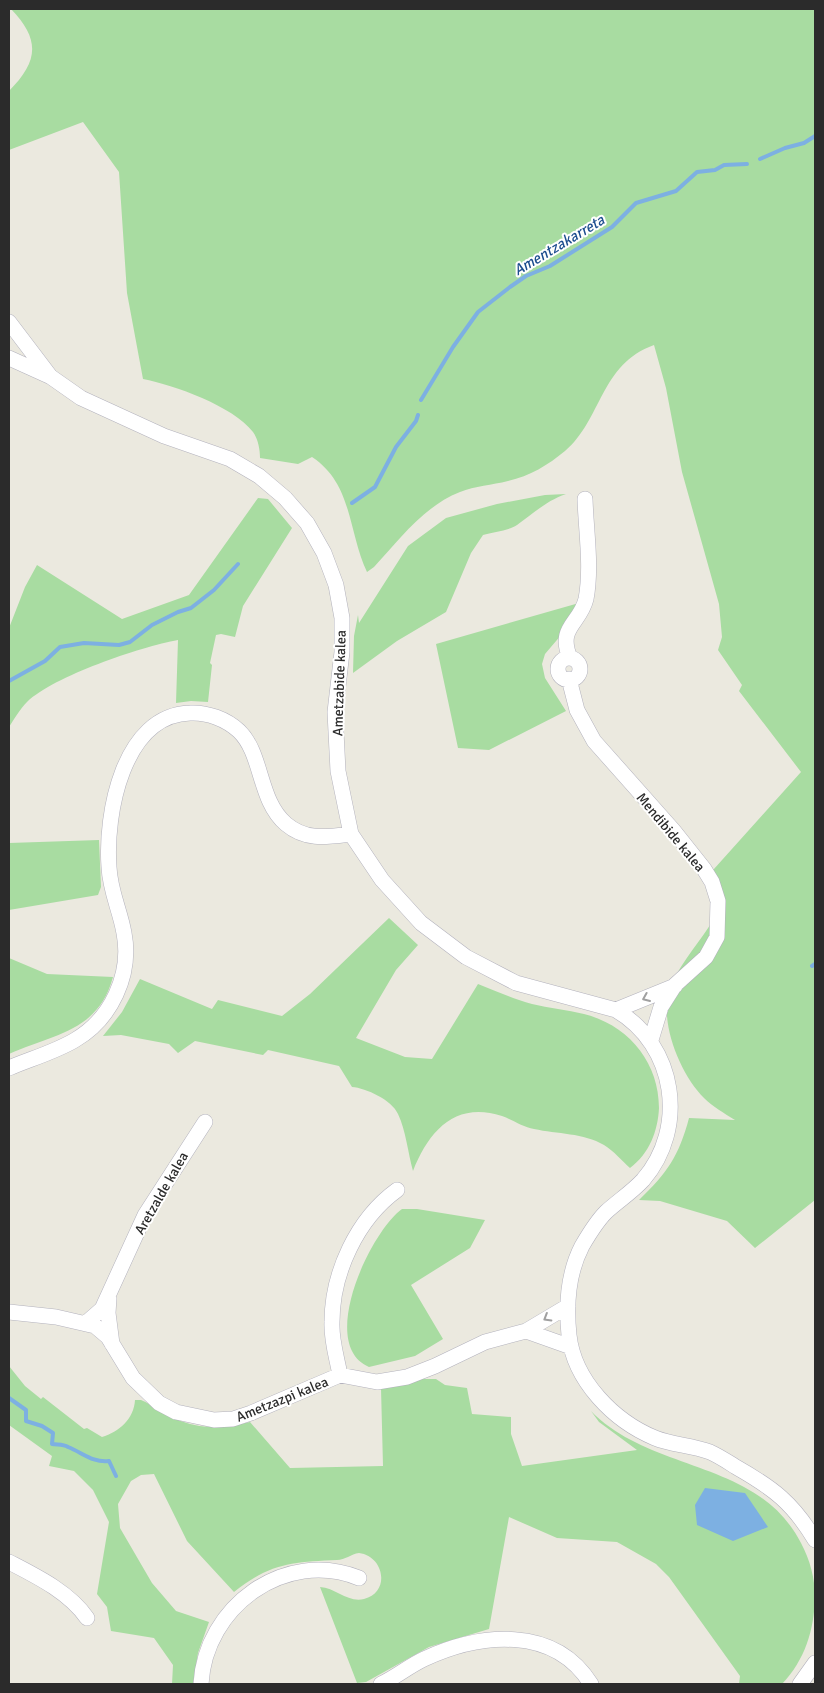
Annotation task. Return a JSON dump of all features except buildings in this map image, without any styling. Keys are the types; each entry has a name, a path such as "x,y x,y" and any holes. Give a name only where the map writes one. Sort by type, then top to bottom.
{"street":[{"path":"9,322 51,377"},
{"name":"Ametzabide kalea","path":"9,358 51,377 81,398 164,436 230,459 259,476 285,498 307,524 324,553 336,585 342,618 342,654 335,712 338,770 351,834 382,880 414,916 466,958 516,983 616,1010 639,1026 651,1040"},
{"name":"Mendibide kalea","path":"585,499 586,600 567,631 564,645 570,658 562,660 559,666 560,674 569,679 578,710 594,741 672,830 712,882 718,901 717,937 706,957 675,985"},
{"path":"9,1068 60,1047 90,1030 112,1002 120,986 125,951 124,933 110,886 107,844 112,809 116,790 131,756 143,736 158,721 181,713 193,713 205,714 228,722 246,738 273,807 286,824 312,836 351,834"},
{"path":"616,1010 675,985"},
{"path":"675,985 661,1007 651,1040 665,1068 670,1088 669,1127 664,1146 643,1180 606,1213 591,1230 572,1272 568,1306 571,1347 582,1374 596,1395 614,1413 633,1427 656,1438 710,1452 768,1486 788,1502 803,1519 815,1540"},
{"name":"Aretzalde kalea","path":"86,1323 98,1315 110,1294 145,1215 205,1122"},
{"path":"340,1375 331,1325 332,1305 339,1276 355,1238 375,1210 397,1190"},
{"name":"Aretzalde kalea","path":"110,1294 108,1313 112,1344"},
{"name":"Ametzazpi kalea","path":"9,1312 56,1317 95,1326 108,1337 133,1378 159,1403 176,1412 195,1418 214,1420 234,1419 340,1375 377,1382 407,1377 485,1342 526,1331 568,1306"},
{"path":"526,1331 571,1347"},
{"path":"9,1562 34,1575 66,1596 80,1607 87,1618"},
{"path":"201,1684 206,1653 214,1634 238,1602 255,1588 272,1579 313,1570 346,1573 359,1578"},
{"path":"381,1684 423,1659 459,1645 505,1639 549,1646 574,1662 591,1684"},
{"path":"800,1684 815,1663"}],"green space":[{"path":"11,9 815,9 815,1200 755,1248 727,1221 660,1201 639,1200 671,1163 681,1143 689,1118 735,1120 704,1098 686,1074 673,1044 669,1027 668,996 676,975 714,919 712,902 705,879 801,772 739,691 742,685 718,650 722,637 719,604 682,472 666,388 654,345 636,354 623,365 612,379 587,424 577,438 559,456 524,476 466,490 447,498 413,525 374,567 367,572 342,495 335,481 325,468 312,457 298,464 260,458 260,451 253,432 232,414 202,398 170,386 143,379 127,293 119,172 83,122 9,150 9,91 26,70 32,51 27,31 21,20"},
{"path":"566,494 546,504 513,527 483,535 471,553 446,612 397,641 353,673 354,636 358,615 359,623 408,546 446,518 497,504 545,495"},
{"path":"258,498 268,499 292,528 243,606 235,637 221,634 216,635 210,663 212,665 208,702 191,701 176,703 178,640 121,656 57,682 27,702 9,727 9,628 25,587 37,565 122,619 189,595"},
{"path":"579,603 562,634 545,654 542,664 545,678 566,711 489,750 458,748 436,644"},
{"path":"99,840 101,887 98,895 9,910 9,843"},
{"path":"389,918 418,945 396,970 356,1038 405,1057 432,1059 478,984 525,1002 600,1019 627,1036 638,1048 647,1061 658,1091 657,1125 647,1149 637,1162 630,1168 608,1147 596,1141 570,1134 530,1128 502,1116 485,1112 457,1116 446,1123 427,1143 413,1171 403,1128 395,1109 378,1096 352,1087 339,1066 268,1050 263,1055 195,1041 178,1053 169,1044 121,1035 103,1036 122,1012 140,979 212,1009 218,1000 282,1016 310,994"},
{"path":"9,958 47,974 113,977 106,995 97,1009 85,1020 72,1029 9,1054"},
{"path":"402,1209 417,1209 485,1220 470,1248 411,1285 443,1339 415,1356 369,1367 354,1355 348,1336 348,1313 354,1288 364,1263 389,1221"},
{"path":"9,1366 25,1386 41,1399 43,1397 84,1429 87,1428 102,1437 114,1432 125,1424 132,1413 135,1400 141,1400 172,1417 194,1425 222,1427 250,1422 290,1468 383,1466 381,1388 420,1379 436,1379 445,1385 467,1388 472,1414 511,1417 511,1434 522,1466 637,1450 599,1422 591,1411 615,1431 643,1446 731,1481 758,1496 782,1516 801,1543 813,1576 815,1598 813,1622 807,1644 797,1665 782,1684 739,1684 740,1676 669,1577 656,1564 617,1542 557,1538 509,1517 489,1629 429,1647 366,1682 357,1683 320,1587 358,1600 373,1595 381,1582 379,1567 374,1560 359,1553 340,1560 295,1563 259,1575 234,1592 187,1541 154,1474 141,1475 131,1481 118,1504 120,1528 152,1583 176,1611 209,1622 198,1653 193,1684 172,1684 173,1665 154,1638 111,1631 107,1607 97,1594 109,1522 93,1490 74,1471 49,1466 52,1456 9,1425"}],"water":[{"path":"705,1488 745,1493 768,1527 733,1541 697,1525 695,1505"}],"waterway":[{"name":"Amentzakarreta","path":"760,159 785,148 804,143 815,136"},
{"name":"Amentzakarreta","path":"421,400 453,347 478,312 510,287 526,276 550,266 612,227 636,203 676,191 697,172 715,170 724,165 747,164"},
{"name":"Amentzakarreta","path":"352,503 375,487 396,447 416,421 418,415"},
{"name":"Amentzakarreta","path":"9,681 45,661 60,647 84,643 119,645 130,642 152,625 178,612 191,608 214,590 238,564"},
{"path":"9,1398 26,1410 26,1421 42,1426 53,1433 52,1444 66,1446 93,1459 109,1461 116,1476"}]}
